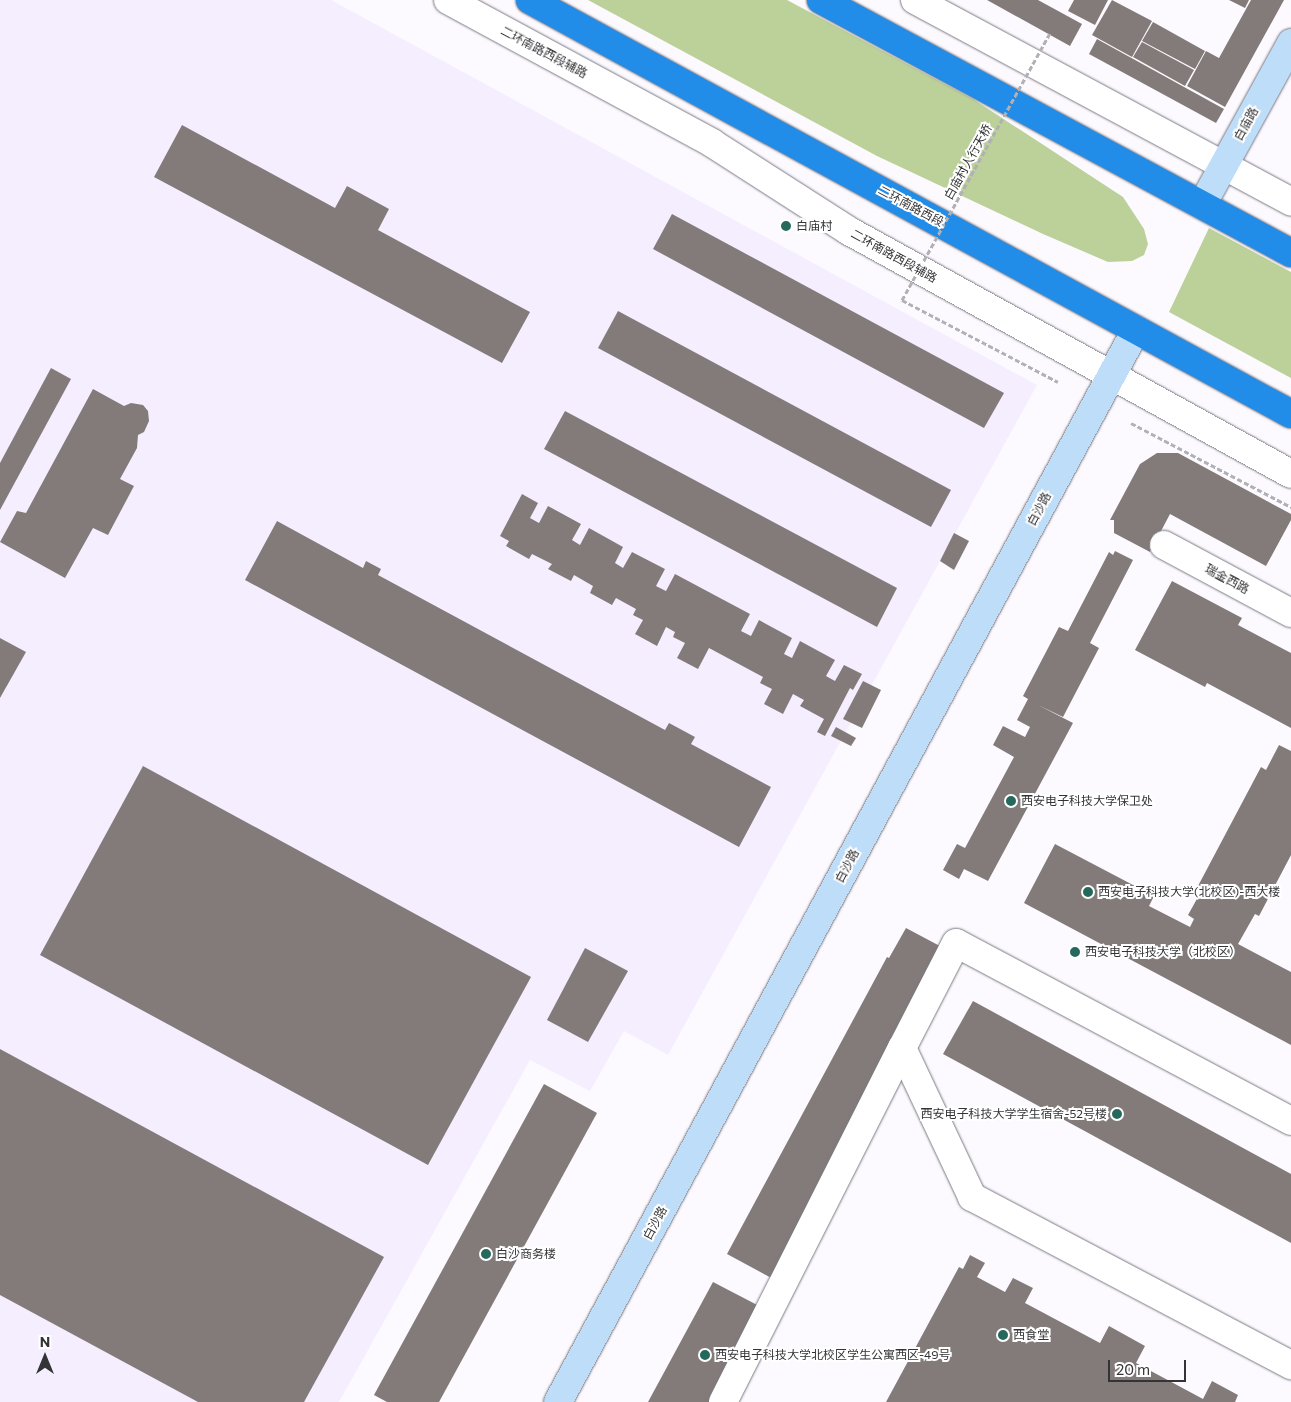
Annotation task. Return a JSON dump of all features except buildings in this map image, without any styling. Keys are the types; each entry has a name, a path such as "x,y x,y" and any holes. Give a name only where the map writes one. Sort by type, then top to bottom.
{"highway":[{"name":"二环南路西段","path":"530,0 1291,414"},
{"path":"820,0 1291,253"}],"street":[{"name":"二环南路西段辅路","path":"448,0 712,143 849,231 1111,377 1291,474"},
{"path":"915,0 1291,202"},
{"name":"白庙路","path":"1202,205 1291,43"},
{"name":"白沙路","path":"558,1402 1136,330"},
{"name":"瑞金西路","path":"1164,545 1291,613"},
{"path":"723,1402 956,943 1291,1121"},
{"path":"902,1048 972,1197 1291,1365"}],"path":[{"name":"白庙村人行天桥","path":"1050,32 902,300 1058,382"},
{"path":"1131,423 1291,507"}],"shaded area":[{"path":"0,0 331,0 1037,385 668,1055 624,1031 590,1091 530,1060 339,1402 0,1402"}],"green space":[{"path":"588,0 787,0 973,99 1123,197 1144,229 1148,244 1144,255 1132,261 1108,262 1043,234 877,156"},
{"path":"1209,228 1291,272 1291,378 1169,312"}],"place":[{"name":"白庙村","path":"786,226"},
{"name":"西安电子科技大学保卫处","path":"1011,801"},
{"name":"西安电子科技大学(北校区)-西大楼","path":"1088,892"},
{"name":"西安电子科技大学（北校区）","path":"1075,952"},
{"name":"西安电子科技大学学生宿舍-52号楼","path":"1117,1114"},
{"name":"白沙商务楼","path":"486,1254"},
{"name":"西食堂","path":"1003,1335"},
{"name":"西安电子科技大学北校区学生公寓西区-49号","path":"705,1355"}]}
